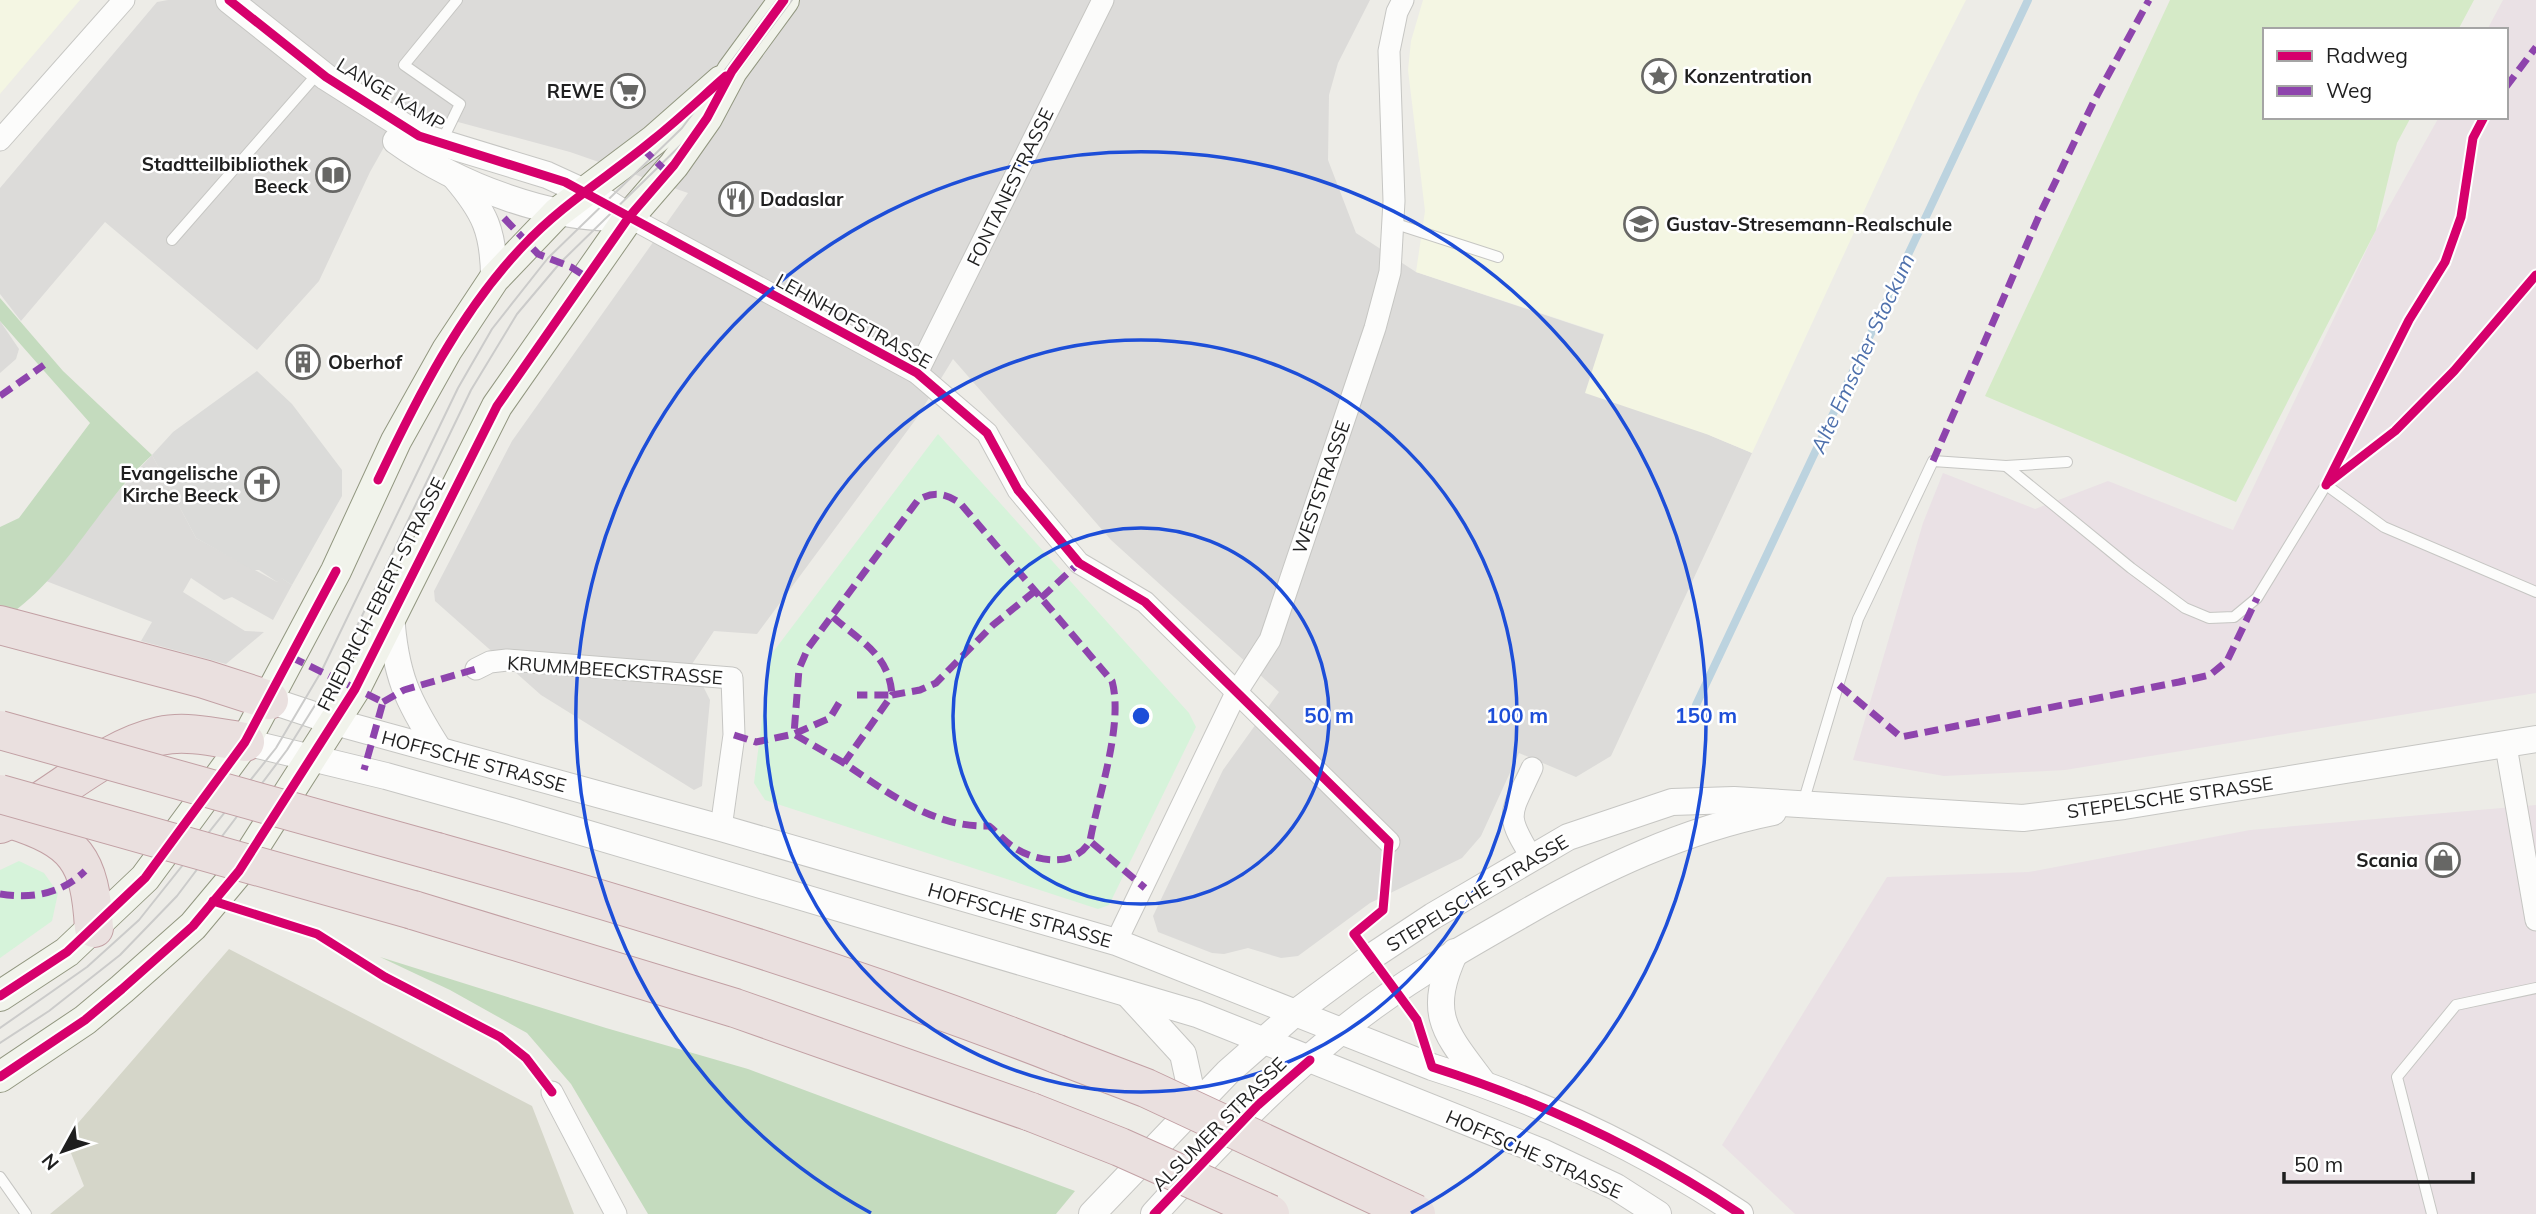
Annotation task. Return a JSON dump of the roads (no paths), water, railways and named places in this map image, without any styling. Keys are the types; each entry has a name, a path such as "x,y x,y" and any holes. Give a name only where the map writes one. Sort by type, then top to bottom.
{"highway":[{"path":"0,625 205,679 269,700"},
{"path":"0,730 437,852 750,945 947,1011 1159,1094 1416,1214"},
{"path":"3,812 123,750 159,736 179,733 245,742"},
{"path":"3,812 413,910 735,1008 1031,1112 1120,1147 1270,1214"},
{"path":"3,812 45,830 80,859 90,886 94,928"}],"main road":[{"name":"FRIEDRICH-EBERT-STRASSE","path":"0,1077 85,1020 193,926 239,871 313,758 368,664 497,405 629,217 674,165 707,118 732,71 784,0"},
{"name":"FRIEDRICH-EBERT-STRASSE","path":"0,996 67,952 145,878 245,742 336,571 396,441 454,339 494,279 557,213 654,140 732,71"}],"street":[{"path":"0,140 124,0"},
{"name":"LANGE KAMP","path":"229,0 323,74 400,124 441,159 557,213 589,219 629,217"},
{"name":"FONTANESTRASSE","path":"917,373 1103,0"},
{"name":"WESTSTRASSE","path":"1116,942 1236,693 1270,640 1370,341 1390,272 1393,223 1389,51 1397,12 1403,0"},
{"path":"441,159 488,223 494,248 494,279"},
{"name":"LANGE KAMP","path":"441,159 547,175 583,191 629,217"},
{"name":"LEHNHOFSTRASSE","path":"629,217 917,373 987,433 1018,490 1079,563 1145,602 1389,842"},
{"path":"391,614 393,655 404,690 439,750"},
{"name":"KRUMMBEECKSTRASSE","path":"476,669 490,662 507,660 732,678 734,735 721,828"},
{"name":"HOFFSCHE STRASSE","path":"269,700 335,722 721,828 1116,942 1432,1067 1483,1083 1603,1135 1703,1189 1740,1214"},
{"name":"STEPELSCHE STRASSE","path":"1262,1041 1295,1013 1433,916 1568,837 1672,802 1734,800 2023,818 2124,806 2536,739"},
{"name":"HOFFSCHE STRASSE","path":"245,742 524,815 1124,990 1197,1014 1542,1152 1616,1187 1658,1214"},
{"path":"2506,746 2536,920"},
{"path":"1532,768 1514,807 1512,825 1532,858"},
{"name":"STEPELSCHE STRASSE","path":"1310,1060 1373,1007 1455,952 1578,882 1685,837 1738,819 1802,806"},
{"path":"1455,952 1443,977 1439,1003 1446,1029 1483,1083"},
{"path":"1124,990 1183,1054 1194,1104"},
{"name":"ALSUMER STRASSE","path":"1092,1214 1194,1104 1262,1041"},
{"name":"ALSUMER STRASSE","path":"1154,1214 1258,1105 1310,1060"},
{"path":"552,1092 616,1214"}],"lane":[{"path":"441,159 460,104 404,65 457,0"},
{"path":"172,240 323,74"},
{"path":"1393,223 1499,257"},
{"path":"1802,806 1858,618 1933,461 2006,466 2067,462"},
{"path":"2006,466 2131,568 2185,608 2209,618 2234,617 2257,598 2326,485 2384,527 2536,592"},
{"path":"2432,1214 2397,1077 2456,1005 2536,988"},
{"path":"0,1177 26,1214"}],"waterway":[{"name":"Alte Emscher Stockum","path":"1696,705 2028,0"}],"tram line":[{"path":"0,1028 87,967 139,920 276,748 321,672 458,388 492,329 548,258 682,128 777,0"},
{"path":"0,1043 49,1011 120,955 177,896 287,750 332,678 471,390 517,314 560,263 689,137 792,0"}],"place":[{"name":"Konzentration","path":"1659,76"},
{"name":"REWE","path":"628,91"},
{"name":"Stadtteilbibliothek Beeck","path":"333,175"},
{"name":"Dadaslar","path":"736,199"},
{"name":"Gustav-Stresemann-Realschule","path":"1641,224"},
{"name":"Oberhof","path":"303,362"},
{"name":"Evangelische Kirche Beeck","path":"262,484"},
{"name":"Scania","path":"2443,860"}]}
